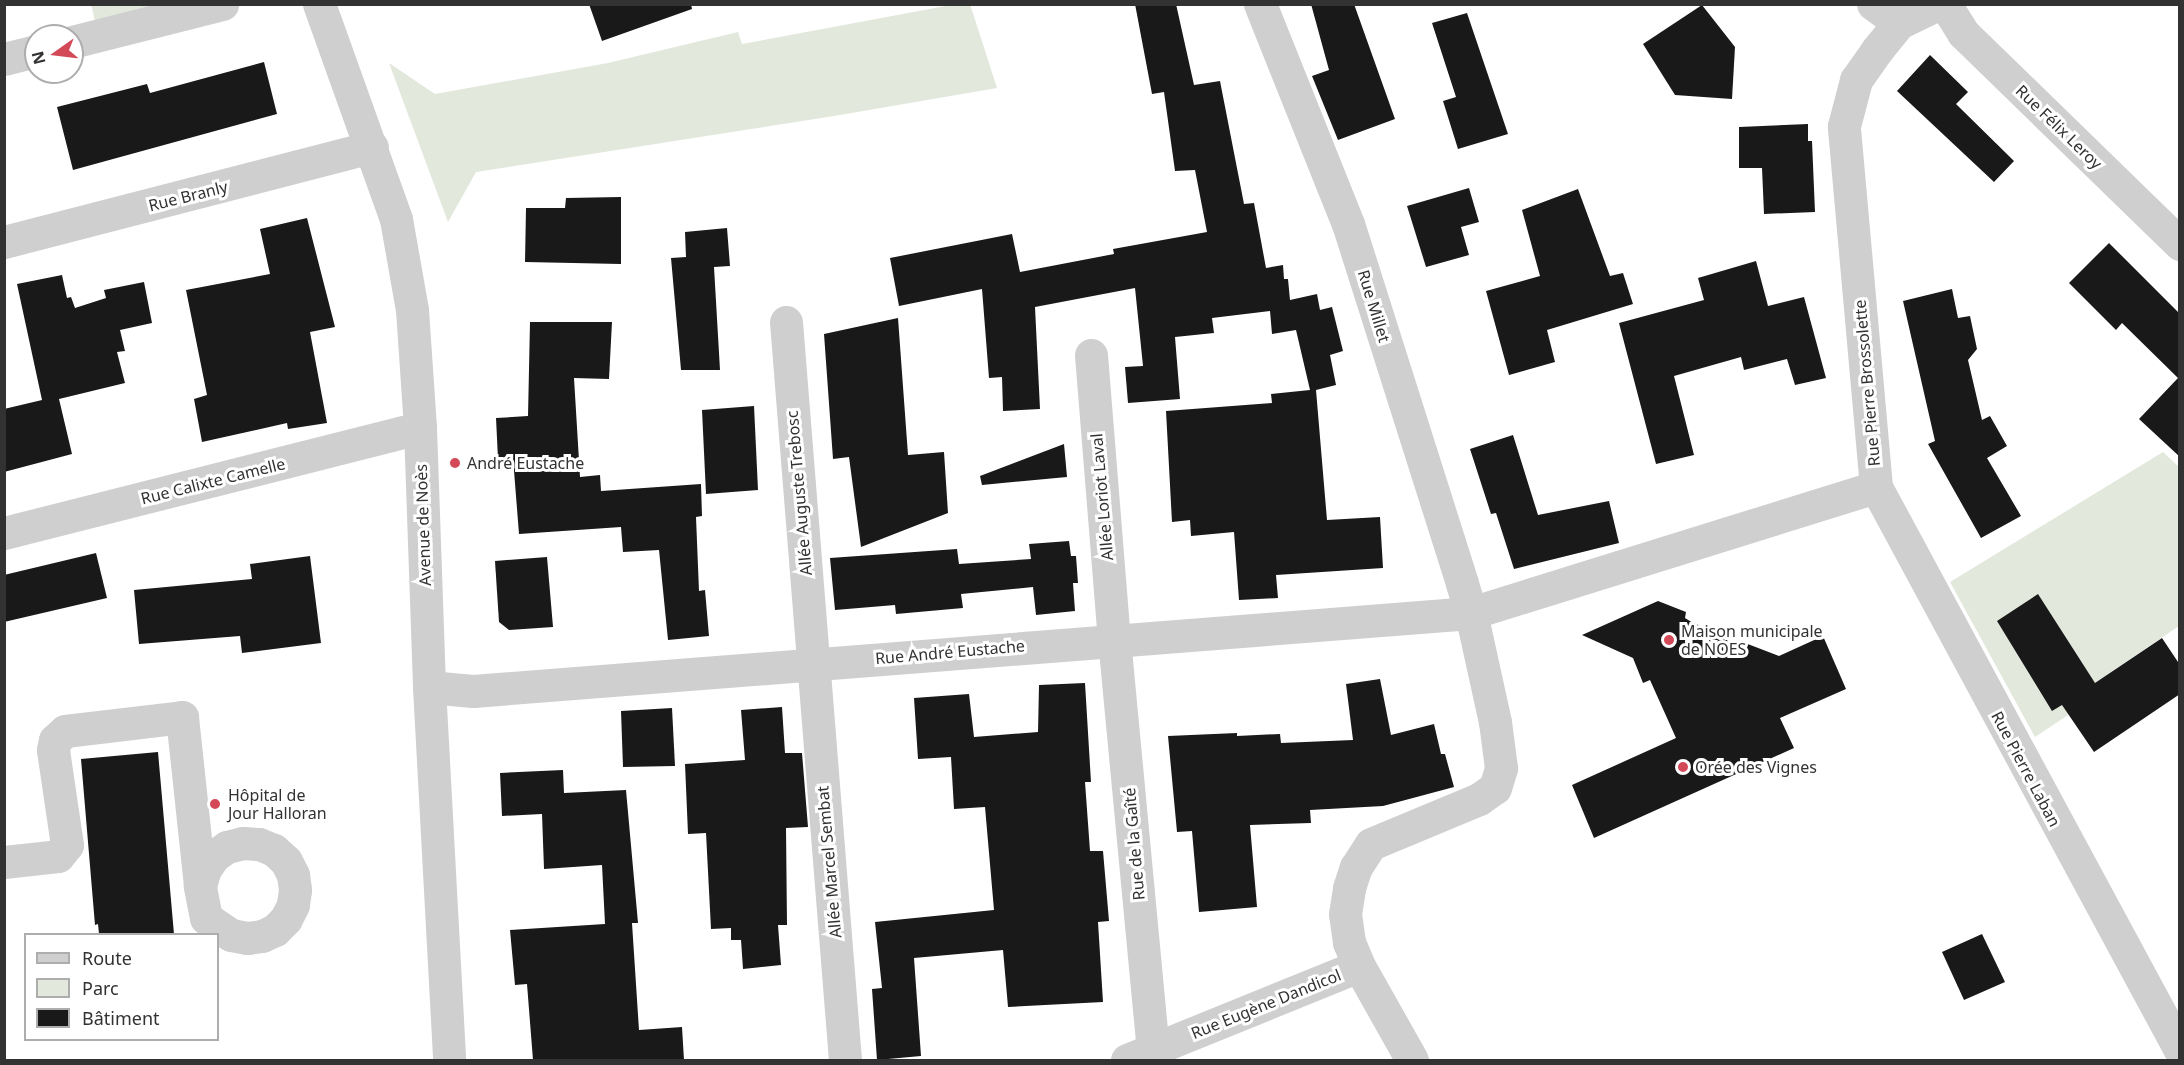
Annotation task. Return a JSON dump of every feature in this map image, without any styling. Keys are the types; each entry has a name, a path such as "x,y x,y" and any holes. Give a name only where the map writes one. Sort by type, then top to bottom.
{"street":[{"path":"84,39 222,4"},
{"name":"Avenue de Noès","path":"319,4 396,219 412,310 420,428 429,687 448,1060"},
{"name":"Rue Millet","path":"1260,4 1348,224 1471,613"},
{"name":"Rue Pierre Brossolette","path":"1471,613 1876,487 1844,126 1856,80 1886,14 1938,4"},
{"name":"Rue Félix Leroy","path":"1945,4 1963,33 2180,244"},
{"path":"4,59 24,54"},
{"name":"Rue Branly","path":"4,242 372,147"},
{"name":"Allée Auguste Trebosc","path":"786,322 813,663"},
{"name":"Allée Loriot Laval","path":"1091,355 1114,639"},
{"name":"Rue Calixte Camelle","path":"4,533 420,428"},
{"name":"Rue Pierre Laban","path":"1876,487 2180,1050"},
{"name":"Rue André Eustache","path":"429,687 473,691 1114,639 1471,613"},
{"name":"Rue Eugène Dandicol","path":"1140,1055 1359,966 1349,942 1345,914 1349,888 1356,867 1371,844 1479,800 1495,788 1502,768 1495,722 1471,613"},
{"name":"Rue de la Gaîté","path":"1114,639 1140,1055"},
{"name":"Allée Marcel Sembat","path":"813,663 845,1060"},
{"path":"4,862 58,856 68,844 53,750 55,740 65,731 182,717 200,885"},
{"path":"1359,966 1412,1060"}],"green space":[{"path":"91,4 166,5 95,21"},
{"path":"970,4 997,88 476,172 448,222 389,63 435,94 608,63 738,32 742,44 951,5"},
{"path":"2163,452 2179,467 2179,626 2108,674 2107,689 2035,737 1950,582"}],"building":[{"path":"589,4 691,4 692,9 602,41"},
{"path":"1135,4 1176,4 1194,85 1220,81 1244,204 1254,203 1266,268 1283,265 1284,279 1288,279 1290,300 1317,294 1320,310 1332,307 1343,351 1330,355 1336,385 1316,390 1327,520 1380,517 1383,568 1276,575 1278,598 1239,600 1234,532 1191,536 1190,520 1172,522 1166,411 1272,403 1271,394 1310,390 1296,330 1272,334 1270,311 1212,318 1214,333 1175,337 1180,399 1128,403 1125,367 1143,366 1135,288 1035,307 1040,409 1003,411 1002,377 989,378 982,289 899,306 890,258 1012,234 1020,272 1114,254 1113,249 1207,232 1195,170 1175,171 1164,92 1152,94"},
{"path":"1311,4 1354,4 1395,119 1338,140 1312,76 1329,70"},
{"path":"1702,5 1735,47 1732,99 1675,95 1643,44"},
{"path":"1467,13 1508,134 1458,149 1443,101 1456,97 1432,23"},
{"path":"1930,55 1968,92 1956,104 2014,161 1994,182 1897,91"},
{"path":"264,62 277,114 73,170 57,107 147,84 150,93"},
{"path":"1808,124 1808,141 1812,141 1815,212 1764,214 1762,168 1739,168 1739,127"},
{"path":"1469,188 1479,222 1461,227 1469,255 1426,267 1407,206"},
{"path":"1578,189 1610,276 1623,273 1633,304 1547,330 1555,362 1509,375 1486,291 1540,276 1522,210"},
{"path":"621,197 621,264 525,262 526,208 565,208 566,198"},
{"path":"307,218 335,327 310,332 327,423 288,429 287,423 202,442 194,399 207,395 186,290 270,274 260,229"},
{"path":"727,228 730,266 714,267 720,370 681,370 671,258 686,257 685,232"},
{"path":"2109,243 2180,314 2180,457 2139,419 2178,378 2122,323 2116,330 2069,283"},
{"path":"1756,261 1768,306 1804,297 1826,378 1795,385 1787,359 1744,370 1741,357 1674,376 1694,455 1656,464 1619,323 1704,300 1698,278"},
{"path":"62,275 67,298 71,297 75,308 106,298 104,290 144,282 152,323 120,330 125,351 117,352 125,383 59,399 72,454 4,472 4,409 42,400 17,284"},
{"path":"1952,289 1958,318 1970,316 1977,349 1968,360 1982,420 1990,416 2007,446 1987,458 2021,516 1981,538 1928,444 1935,441 1903,301"},
{"path":"898,318 908,455 944,452 948,513 861,547 849,457 833,459 824,334"},
{"path":"530,322 612,322 609,379 574,378 580,477 600,475 601,491 701,484 702,516 696,517 699,591 705,590 709,636 668,640 659,550 623,552 621,527 519,534 513,458 498,459 496,418 528,416"},
{"path":"754,406 758,490 706,494 702,410"},
{"path":"1513,435 1538,515 1609,501 1619,543 1514,569 1496,513 1491,514 1470,449"},
{"path":"1064,444 1067,477 982,485 980,476"},
{"path":"1069,541 1071,556 1076,556 1078,583 1073,583 1075,611 1036,615 1033,587 961,594 963,608 896,614 895,605 835,610 830,558 957,549 959,564 1031,559 1029,544"},
{"path":"96,553 107,598 4,622 4,575"},
{"path":"310,556 321,643 242,653 240,636 139,644 134,590 252,579 250,564"},
{"path":"547,557 553,627 509,630 499,622 495,561"},
{"path":"2038,594 2095,683 2162,638 2180,665 2180,694 2094,752 2062,705 2052,711 1997,621"},
{"path":"1658,601 1686,612 1685,618 1693,623 1779,656 1823,636 1846,689 1780,718 1794,748 1594,838 1572,785 1676,738 1650,680 1643,683 1633,658 1582,635"},
{"path":"1380,679 1391,735 1434,724 1441,754 1445,754 1454,787 1383,806 1310,810 1311,823 1250,825 1257,907 1199,912 1192,831 1177,832 1168,736 1280,734 1281,743 1353,740 1346,684"},
{"path":"1085,683 1091,782 1085,782 1090,851 1103,851 1109,921 1098,922 1103,1002 1008,1007 1003,950 914,958 921,1056 877,1060 872,989 882,988 875,922 994,910 985,807 954,809 951,757 918,759 914,698 969,694 974,737 1038,732 1039,685"},
{"path":"782,707 785,753 802,753 808,827 786,828 787,925 778,925 781,965 743,969 741,940 731,940 731,928 711,929 706,833 688,834 685,764 745,760 741,710"},
{"path":"672,708 675,766 623,767 621,711"},
{"path":"158,752 174,933 99,933 98,924 95,925 81,759"},
{"path":"563,770 564,793 626,790 638,923 632,923 639,1030 682,1027 684,1060 533,1060 527,984 515,985 510,930 605,924 602,865 544,869 542,814 502,816 500,773"},
{"path":"1982,934 2005,982 1964,1000 1942,952"}],"place":[{"name":"André Eustache","path":"455,463"},
{"name":"Maison municipale de NOES","path":"1669,640"},
{"name":"Orée des Vignes","path":"1683,767"},
{"name":"Hôpital de Jour Halloran","path":"215,804"}]}
